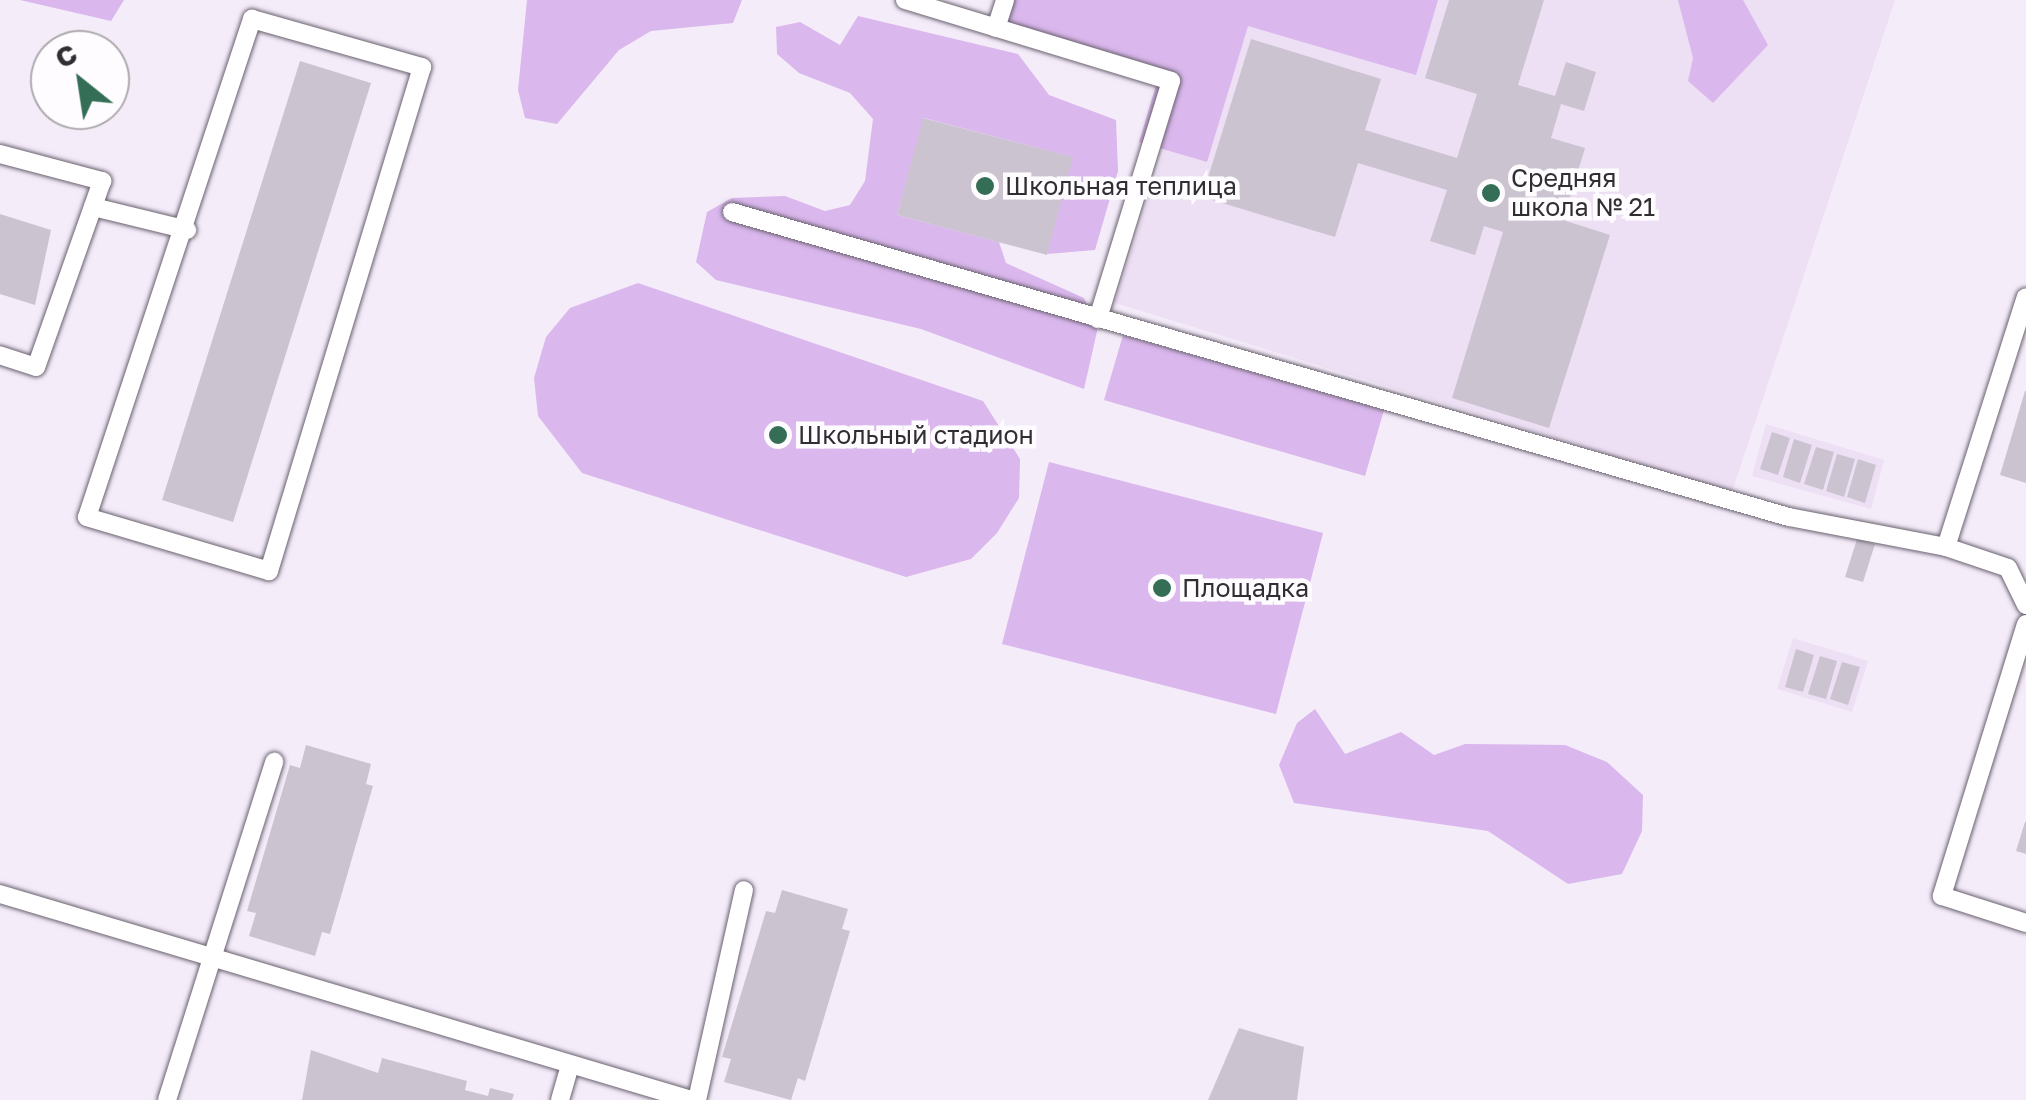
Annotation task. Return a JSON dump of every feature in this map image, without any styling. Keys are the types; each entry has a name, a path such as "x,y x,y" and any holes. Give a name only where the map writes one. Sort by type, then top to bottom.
{"lane":[{"path":"904,0 1172,82 1098,320"},
{"path":"996,28 1004,0"},
{"path":"252,19 422,67 269,572 87,517 188,230 252,19"},
{"path":"0,154 102,180 36,367 0,355"},
{"path":"93,207 188,230"},
{"path":"732,212 1789,517 1946,548 2008,568 2026,605"},
{"path":"1946,548 2026,297"},
{"path":"2026,624 1942,896 2026,923"},
{"path":"167,1100 274,762"},
{"path":"0,894 694,1100 744,890"},
{"path":"560,1100 570,1064"}],"shaded area":[{"path":"20,0 124,0 111,21"},
{"path":"527,0 742,0 733,23 651,31 619,50 557,124 525,118 518,90"},
{"path":"1012,0 1438,0 1416,75 1248,26 1207,162 1139,142 1159,75 1003,28"},
{"name":"Средняя школа № 21","path":"1040,0 1895,0 1732,492 1115,303 1186,83"},
{"path":"1678,0 1743,0 1768,45 1713,103 1688,81 1693,58"},
{"path":"858,16 1018,54 1049,95 1116,120 1118,171 1095,250 1047,254 1072,157 924,118 897,215 999,242 1006,263 1084,298 1098,327 1084,389 921,329 716,280 696,262 707,212 732,198 785,196 825,211 850,205 865,181 873,119 850,93 799,73 777,54 776,27 800,22 840,45"},
{"name":"Школьный стадион","path":"638,283 983,401 1020,459 1019,498 997,533 971,559 906,577 582,473 538,416 534,378 546,337 570,308"},
{"path":"1123,335 1384,410 1365,476 1104,400"},
{"path":"1766,424 1884,460 1871,509 1752,476"},
{"name":"Площадка","path":"1049,462 1323,533 1276,714 1002,644"},
{"path":"1793,638 1868,661 1852,712 1777,689"},
{"path":"1315,709 1345,754 1401,732 1434,755 1465,744 1565,745 1607,762 1643,795 1642,831 1622,874 1568,884 1488,831 1294,803 1279,765 1297,723"}],"building":[{"path":"1449,0 1544,0 1518,85 1555,96 1566,62 1596,72 1584,111 1561,104 1551,138 1585,148 1563,220 1610,235 1549,428 1452,398 1503,232 1484,226 1475,255 1430,241 1447,190 1358,163 1335,237 1202,197 1251,39 1381,79 1365,130 1457,158 1477,94 1425,78"},
{"path":"300,61 371,83 233,522 162,500"},
{"name":"Школьная теплица","path":"923,118 1073,157 1047,255 897,215"},
{"path":"0,214 51,230 35,305 0,294"},
{"path":"2026,391 2026,483 2000,475"},
{"path":"1772,432 1790,438 1778,475 1760,469"},
{"path":"1794,439 1812,445 1800,483 1783,477"},
{"path":"1816,447 1834,452 1823,490 1804,484"},
{"path":"1837,454 1855,459 1844,497 1826,491"},
{"path":"1858,459 1876,465 1865,503 1847,497"},
{"path":"1857,539 1875,544 1863,582 1845,577"},
{"path":"1796,649 1814,655 1803,692 1785,687"},
{"path":"1820,656 1837,661 1826,699 1808,694"},
{"path":"1842,662 1860,667 1848,705 1830,699"},
{"path":"306,745 371,764 366,784 373,786 330,934 322,932 315,956 249,936 256,913 247,911 290,765 300,768"},
{"path":"2026,822 2026,854 2016,851"},
{"path":"782,890 848,909 842,929 850,931 805,1081 798,1078 791,1100 724,1082 731,1059 722,1057 766,911 775,913"},
{"path":"1239,1028 1304,1047 1297,1100 1208,1100"},
{"path":"311,1050 378,1073 382,1058 467,1081 465,1090 488,1096 490,1088 514,1094 512,1100 302,1100"}],"place":[{"name":"Школьная теплица","path":"985,186"},
{"name":"Средняя школа № 21","path":"1491,193"},
{"name":"Школьный стадион","path":"778,435"},
{"name":"Площадка","path":"1162,588"}]}
